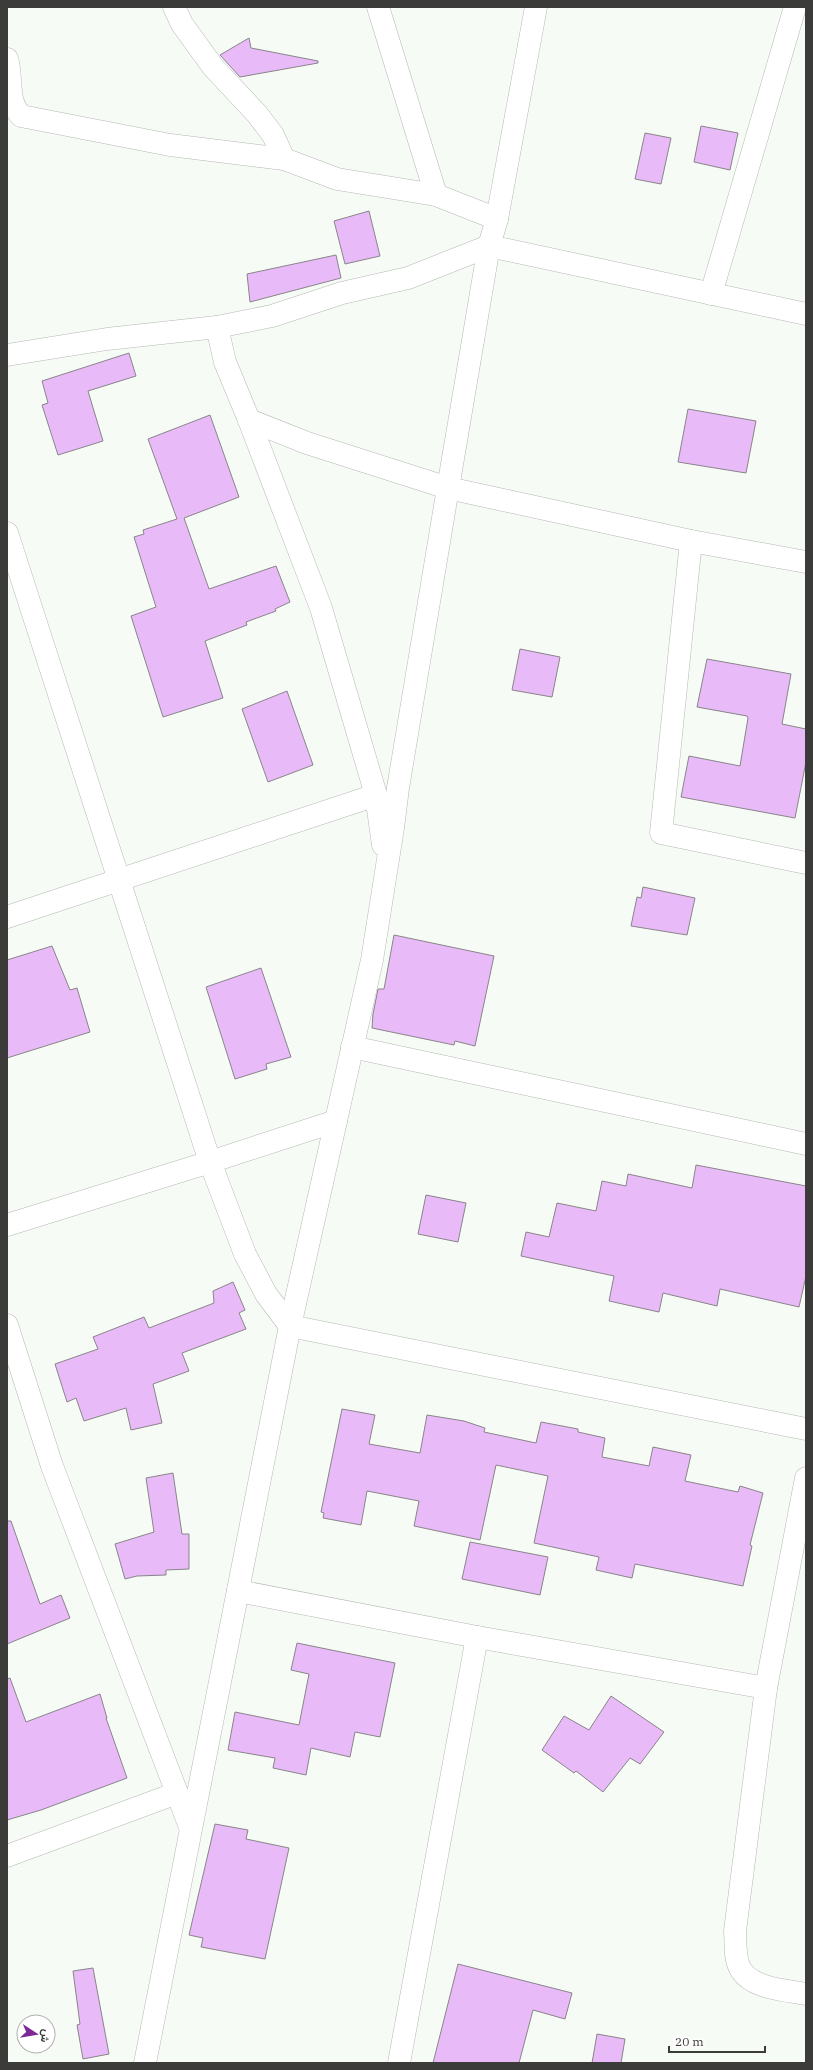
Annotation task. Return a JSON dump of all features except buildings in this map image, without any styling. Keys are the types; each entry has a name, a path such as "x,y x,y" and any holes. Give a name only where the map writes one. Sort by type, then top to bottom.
{"street":[{"path":"174,7 182,24 213,67 257,114 269,130 284,160"},
{"path":"378,7 436,194"},
{"path":"145,2063 190,1828 290,1326 372,960 398,788 489,246 497,219 536,7"},
{"path":"711,294 795,7"},
{"path":"7,59 11,98 14,109 21,116 170,146 284,160 337,179 436,194 497,219"},
{"path":"7,355 107,339 217,327 272,316 342,293 408,278 489,246 806,314"},
{"path":"217,327 225,362 249,420 321,608 376,795 386,872"},
{"path":"249,420 307,442 448,488 691,541 806,562"},
{"path":"7,533 210,1162 246,1254 266,1294 290,1326 806,1429"},
{"path":"691,541 661,833 806,863"},
{"path":"7,917 120,881 376,795"},
{"path":"352,1047 806,1144"},
{"path":"7,1225 336,1121"},
{"path":"7,1325 52,1466 190,1828"},
{"path":"806,1478 766,1688 735,1931 736,1954 741,1970 751,1980 765,1986 806,1994"},
{"path":"238,1591 477,1637 766,1688"},
{"path":"399,2063 477,1637"},
{"path":"7,1856 177,1792"}]}
